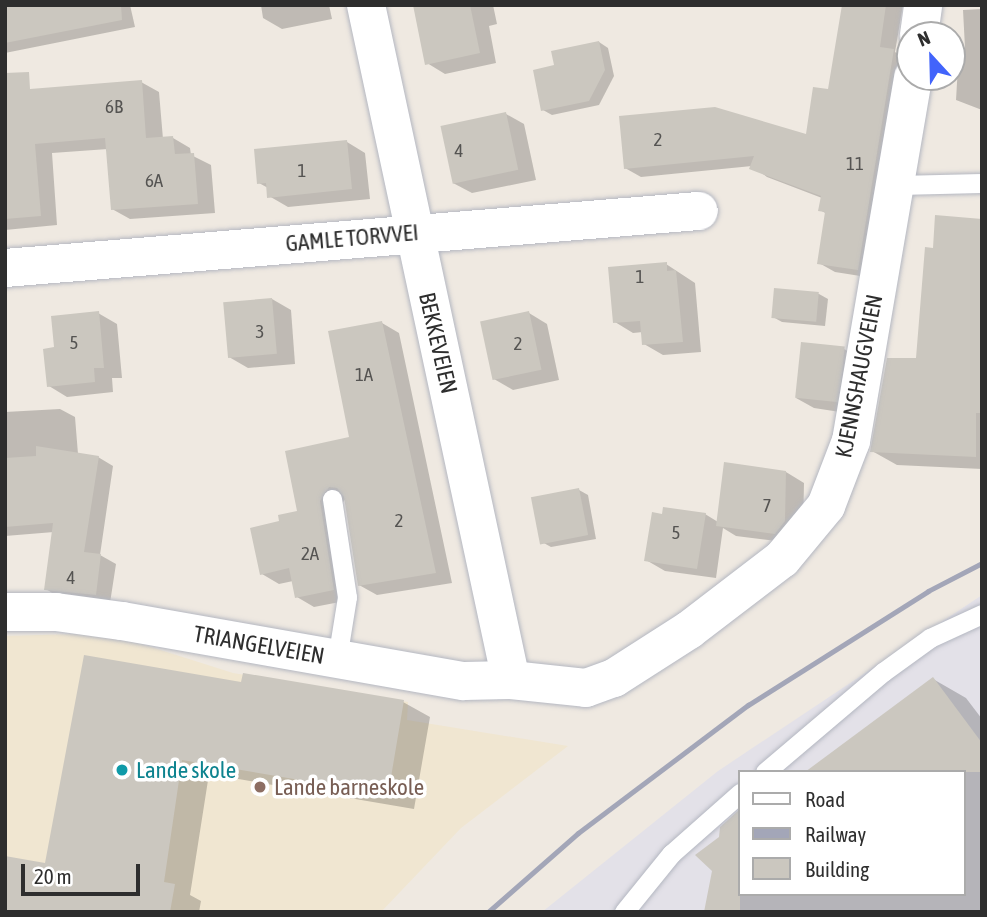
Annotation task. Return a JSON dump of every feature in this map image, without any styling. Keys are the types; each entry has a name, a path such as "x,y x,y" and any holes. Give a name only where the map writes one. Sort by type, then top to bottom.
{"street":[{"name":"BEKKEVEIEN","path":"366,5 413,233 512,680"},
{"name":"KJENNSHAUGVEIEN","path":"512,680 586,688 614,678 750,584 811,528 838,481 851,441 897,185 911,91"},
{"name":"GAMLE TORVVEI","path":"5,268 699,211"},
{"name":"TRIANGELVEIEN","path":"5,612 56,612 122,621 464,681 512,680"}],"lane":[{"path":"897,185 982,183"},
{"path":"332,499 347,597 337,660"},
{"path":"767,770 883,672 930,639 982,614"},
{"path":"624,912 671,854 738,795"}],"shaded area":[{"path":"982,595 982,912 542,912 718,771"},
{"name":"Lande barneskole","path":"107,633 233,673 408,702 407,720 568,746 461,828 381,912 5,912 5,636"}],"building":[{"path":"5,5 121,5 122,20 5,43"},
{"path":"413,5 470,5 480,53 425,65"},
{"path":"842,5 886,5 880,47 894,49 858,270 817,264 825,212 818,211 821,196 749,169 754,156 624,169 619,116 715,107 806,134 813,87 828,89"},
{"path":"599,41 605,70 589,101 541,111 533,70 554,65 551,51"},
{"path":"29,72 30,89 142,80 146,138 173,136 175,154 194,153 198,204 111,210 105,138 35,144 41,216 5,219 5,73"},
{"path":"506,112 518,170 453,184 440,126"},
{"path":"347,140 352,189 267,198 266,183 257,184 254,149"},
{"path":"935,215 982,219 982,413 976,413 976,457 870,452 887,358 916,358 925,247 933,248"},
{"path":"667,262 667,271 676,270 683,342 642,345 640,321 613,323 608,267"},
{"path":"774,288 819,292 816,322 771,318"},
{"path":"272,298 277,354 228,358 223,302"},
{"path":"99,311 104,368 94,368 95,382 47,387 43,349 54,347 51,316"},
{"path":"529,311 541,370 493,380 480,321"},
{"path":"382,321 436,573 358,586 344,497 337,488 329,487 320,501 334,590 295,598 289,568 260,575 250,528 279,521 278,515 297,511 285,451 349,437 328,331"},
{"path":"801,342 845,347 839,402 795,398"},
{"path":"36,446 99,456 84,552 101,554 96,595 44,590 53,523 5,527 5,458 36,456"},
{"path":"724,462 786,471 785,521 775,534 716,526"},
{"path":"579,488 588,535 540,544 531,497"},
{"path":"663,507 706,513 697,569 644,561 652,512 662,514"},
{"name":"Lande skole","path":"84,655 241,682 243,673 404,700 388,795 182,760 164,882 175,884 170,912 5,912 5,856 45,863"},
{"path":"933,677 982,743 982,772 808,770"},
{"path":"738,811 740,912 704,912 712,871 695,855 719,837 720,827"}],"railway":[{"path":"488,912 578,833 748,705 928,591 982,563"}],"place":[{"name":"Lande skole","path":"122,770"},
{"name":"Lande barneskole","path":"260,787"}]}
